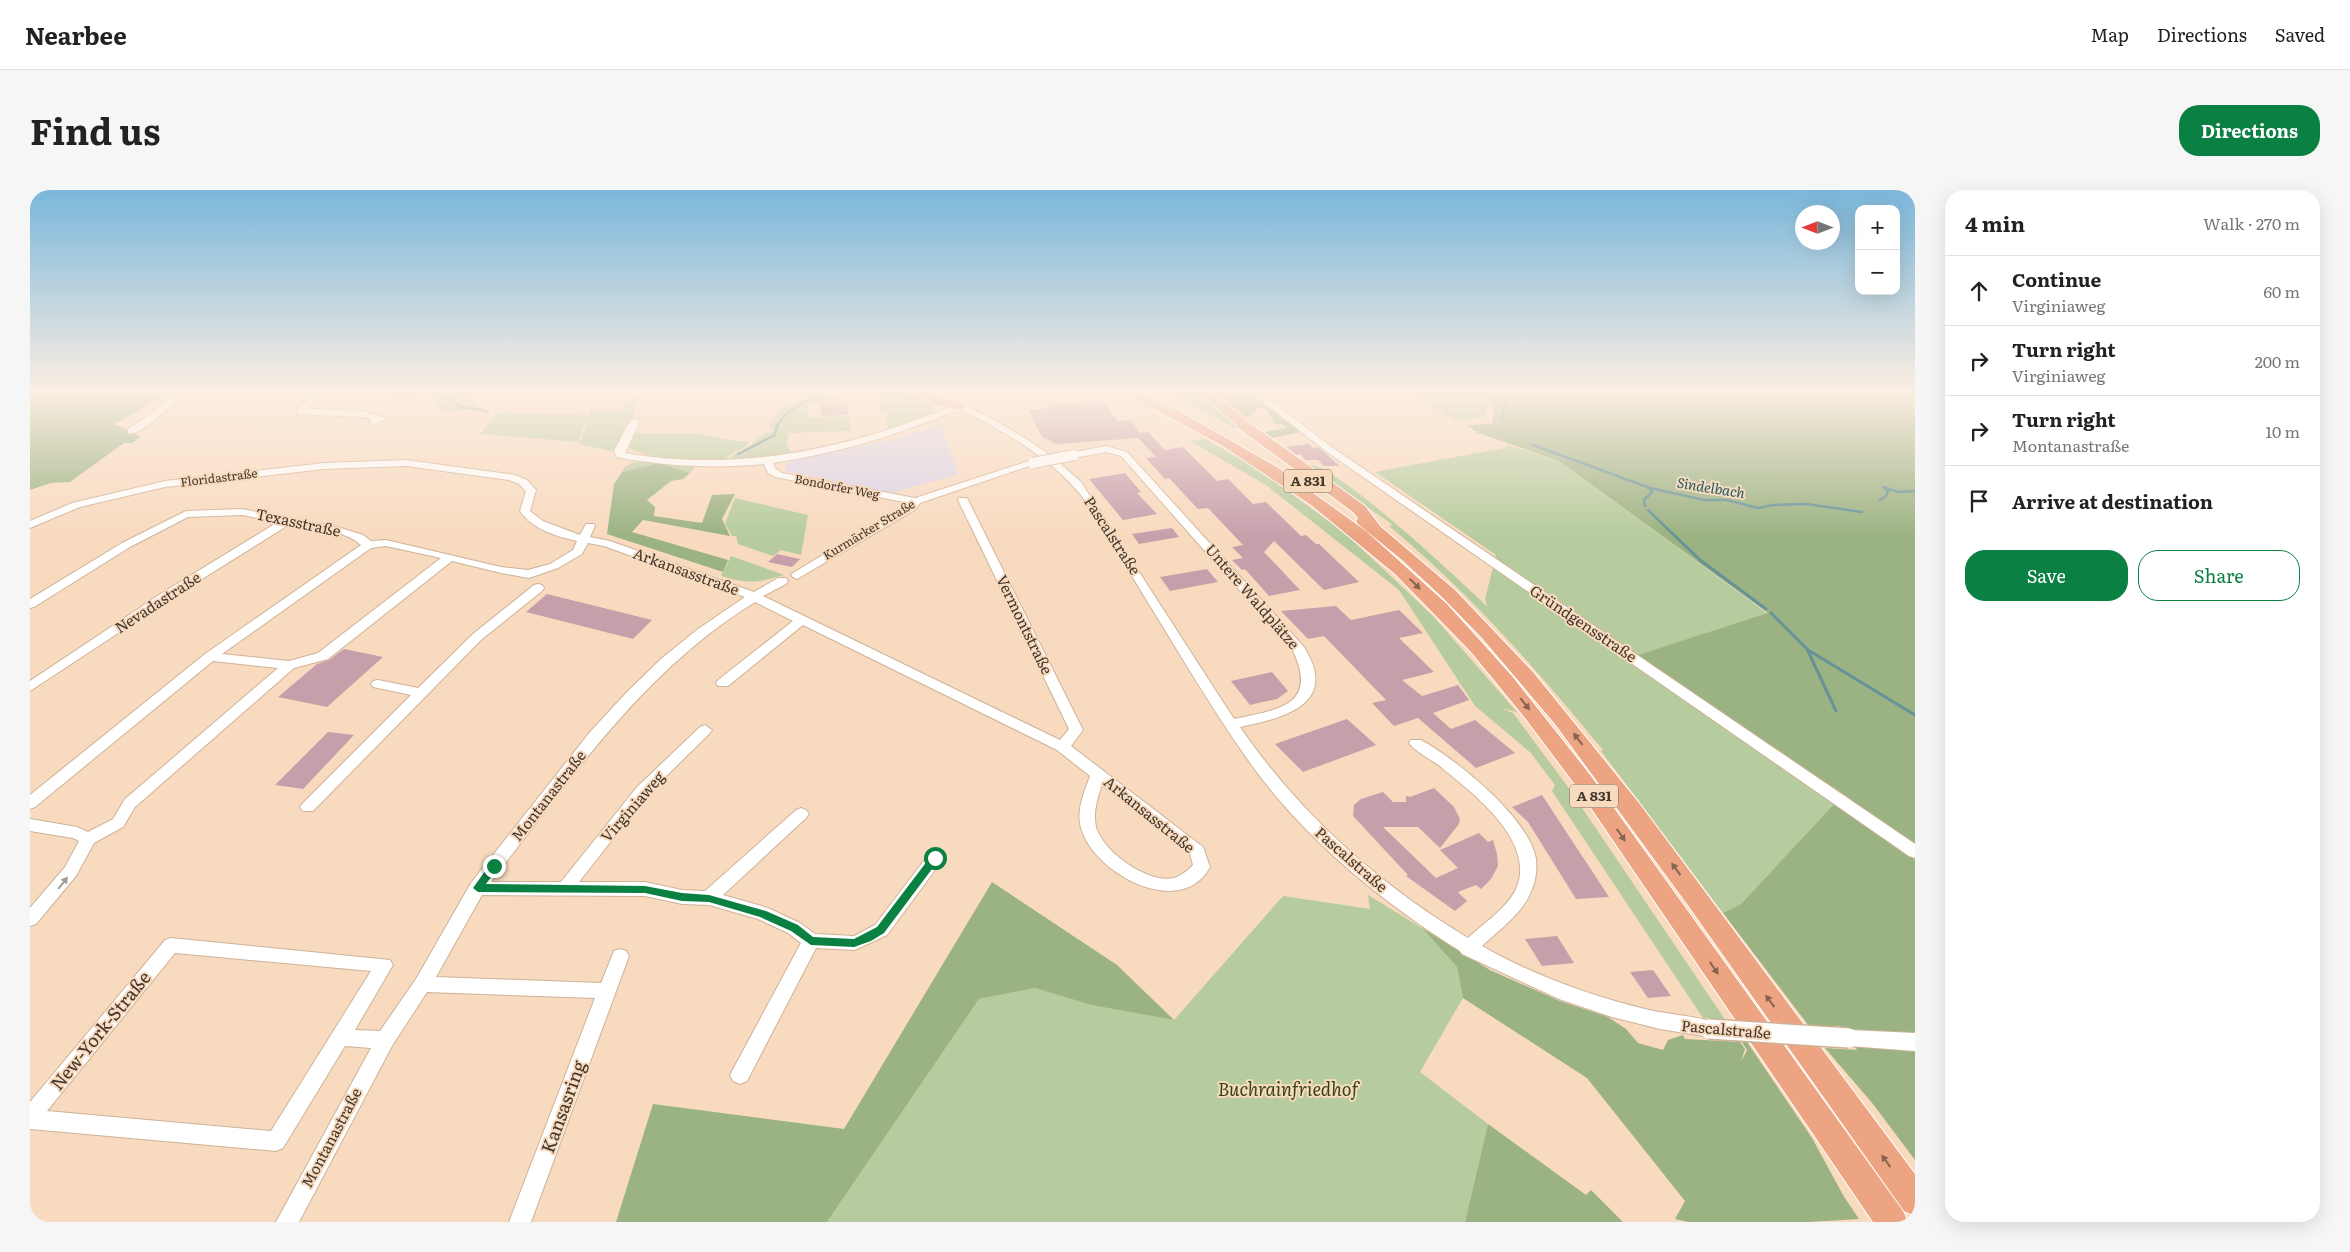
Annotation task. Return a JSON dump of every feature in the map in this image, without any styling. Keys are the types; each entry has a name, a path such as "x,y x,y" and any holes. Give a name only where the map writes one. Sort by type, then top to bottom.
{"highway":[{"name":"A 831","path":"1241,440 1294,484 1358,532 1400,569 1478,648 1566,757 1892,1222"},
{"name":"A 831","path":"1243,440 1359,509 1374,528 1448,593 1511,658 1544,696 1648,832 1915,1200"}],"street":[{"path":"621,455 619,451 625,440"},
{"path":"610,460 621,455 702,464 767,461 867,440"},
{"name":"Pascalstraße","path":"1026,440 1051,459 1077,484 1232,724 1259,764 1290,803 1335,848 1397,900 1468,949 1523,977 1599,1007 1643,1019 1709,1029 1915,1042"},
{"name":"Gründgensstraße","path":"1318,440 1915,852"},
{"name":"Kurmärker Straße","path":"797,575 911,508 916,501 1033,463 1102,450 1119,451"},
{"name":"Untere Waldplätze","path":"1119,451 1124,454 1206,544 1300,650 1306,665 1309,684 1304,694 1292,708 1272,716 1232,724"},
{"name":"Bondorfer Weg","path":"767,461 772,471 779,476 916,501"},
{"name":"Floridastraße","path":"30,525 76,505 166,484 324,466 406,464 481,471 511,477 523,482 530,490 524,512 529,519 580,546"},
{"name":"Vermontstraße","path":"963,500 1076,730 1062,747"},
{"name":"Texasstraße","path":"30,604 126,545 186,514 242,512 337,530 360,537 368,545 386,544 450,556 501,570 529,574 554,566 580,546"},
{"name":"Nevadastraße","path":"30,687 163,598 288,521"},
{"path":"580,546 590,526"},
{"name":"Arkansasstraße","path":"580,546 606,543 753,596 1062,747 1098,774 1197,851 1202,867 1190,878 1170,885 1144,881 1123,871 1104,852 1092,836 1086,816 1098,774"},
{"path":"30,803 210,657 368,545"},
{"path":"210,657 289,665 323,656 450,556"},
{"name":"Montanastraße","path":"287,1222 384,1040 422,984 478,888 585,750 630,696 674,655 753,596 782,581"},
{"path":"308,807 478,637 538,588"},
{"path":"723,683 802,620"},
{"path":"30,919 63,884 83,853 88,839 118,823 130,803 289,665"},
{"path":"378,684 420,693"},
{"name":"Virginiaweg","path":"566,888 642,791 705,730"},
{"path":"1416,743 1433,751 1490,803 1512,825 1525,848 1528,865 1527,880 1523,892 1468,949"},
{"path":"709,898 801,814"},
{"path":"30,825 77,833 88,839"},
{"path":"478,888 645,889 682,897 709,898 762,913 794,928 811,941 854,943 880,930 935,858"},
{"path":"740,1074 811,941"},
{"name":"New-York-Straße","path":"30,1118 171,945 384,965 340,1037"},
{"name":"Kansasring","path":"520,1222 620,956"},
{"path":"422,984 607,991"},
{"path":"30,1118 276,1141 340,1037 384,1040"}],"shaded area":[{"path":"890,440 946,440 958,474 892,493 785,471 787,462"}],"green space":[{"path":"30,440 136,440 132,443 124,443 70,482 51,483 30,490"},
{"path":"555,440 579,440 578,442"},
{"path":"580,440 622,440 615,452 579,444"},
{"path":"630,440 749,441 746,446 726,457 737,461 682,460 653,456 631,449 628,445"},
{"path":"757,440 787,440 786,444 792,454 741,459 730,457 749,447"},
{"path":"1208,440 1262,472 1345,533 1433,616 1517,712 1500,708 1513,713 1568,787 1726,1021 1703,1018 1552,791 1555,785 1531,753 1475,706 1399,590 1266,485 1190,441"},
{"path":"1499,440 1915,440 1915,1160 1873,1104 1825,1048 1857,1050 1840,1026 1809,1026 1723,913 1741,904 1838,800 1632,657 1768,613 1559,461"},
{"path":"1508,445 1559,461 1768,614 1633,657 1839,800 1741,904 1723,913 1601,751 1603,750 1501,633 1447,578 1389,526 1393,525 1307,465 1321,468 1368,501 1426,550 1487,606 1485,599 1496,555 1375,472 1504,448"},
{"path":"634,462 657,463 622,472 625,467"},
{"path":"659,463 690,473 683,479 671,481 647,500 655,507 654,516 702,523 712,495 735,494 722,519 730,536 643,520 632,532 728,560 723,572 607,534 614,484 622,472"},
{"path":"661,464 696,466 690,473"},
{"path":"735,498 808,515 801,555 781,550 773,556 738,544 736,536 732,536 725,524"},
{"path":"731,556 784,575 752,582 721,576"},
{"path":"992,882 1117,965 1174,1020 1091,1005 1035,988 979,999 827,1222 616,1222 653,1104 844,1129"},
{"name":"Buchrainfriedhof","path":"1368,895 1422,928 1457,967 1463,998 1420,1072 1488,1124 1465,1222 827,1222 979,999 1035,988 1091,1005 1174,1020 1283,896 1370,909"},
{"path":"1422,928 1490,970 1560,1001 1608,1017 1626,1029 1638,1043 1663,1050 1668,1040 1683,1035 1685,1039 1740,1042 1745,1049 1741,1062 1747,1050 1742,1042 1747,1042 1812,1138 1843,1195 1859,1219 1809,1222 1688,1222 1675,1219 1685,1201 1587,1078 1463,998 1457,967"},
{"path":"1488,1124 1586,1195 1591,1190 1623,1222 1465,1222"}],"building":[{"path":"1049,440 1109,440 1057,444"},
{"path":"1140,440 1156,440 1165,450 1183,447 1217,481 1228,479 1253,504 1266,502 1301,536 1306,535 1316,544 1319,544 1359,582 1324,590 1274,541 1264,552 1300,590 1269,596 1245,569 1242,570 1232,560 1243,558 1232,547 1243,545 1208,508 1198,509 1169,478 1165,479 1146,458 1156,457"},
{"path":"1309,444 1313,448 1318,447 1340,466 1324,466 1318,460 1305,460 1301,454 1297,455 1286,447"},
{"path":"1125,473 1141,492 1137,493 1157,514 1123,520 1089,479"},
{"path":"1172,528 1179,537 1139,544 1132,534"},
{"path":"777,554 800,559 792,567 768,562"},
{"path":"1207,569 1218,582 1170,591 1160,577"},
{"path":"547,594 652,620 633,639 526,612"},
{"path":"1336,606 1351,620 1399,610 1423,633 1399,638 1434,672 1402,680 1422,696 1458,685 1469,700 1433,713 1451,729 1475,720 1515,753 1476,768 1418,718 1394,726 1372,703 1386,700 1324,636 1308,639 1281,611"},
{"path":"344,649 383,657 327,707 278,697 317,664 329,660"},
{"path":"1272,672 1288,691 1277,699 1250,705 1231,681"},
{"path":"1347,719 1376,745 1303,772 1275,744"},
{"path":"328,732 354,735 303,789 275,785"},
{"path":"1434,788 1454,807 1460,819 1459,824 1440,848 1418,827 1383,827 1436,878 1458,868 1440,850 1479,833 1488,842 1493,840 1498,866 1491,879 1481,889 1476,885 1458,892 1467,901 1455,911 1406,876 1408,875 1353,816 1354,805 1361,799 1383,792 1393,802 1406,802 1406,796 1410,797"},
{"path":"1542,795 1609,897 1576,899 1528,822 1512,807"},
{"path":"1557,936 1574,963 1542,966 1525,939"},
{"path":"1653,970 1671,996 1648,998 1630,972"}],"waterway":[{"path":"738,454 765,440"},
{"name":"Sindelbach","path":"1533,445 1650,488 1704,500 1727,500 1758,508 1773,505 1806,504 1862,512"},
{"name":"Sindelbach","path":"1880,500 1886,496 1888,491 1883,487 1898,492 1915,491"},
{"path":"1645,506 1644,500 1652,492 1650,489"},
{"path":"1648,510 1676,537"},
{"path":"1675,536 1700,560 1766,609"},
{"path":"1771,613 1808,650 1915,715"},
{"path":"1808,651 1836,711"}],"route":[{"path":"494,866 478,888 645,889 682,897 709,898 762,913 794,928 811,941 854,943 880,930 935,858"}]}
